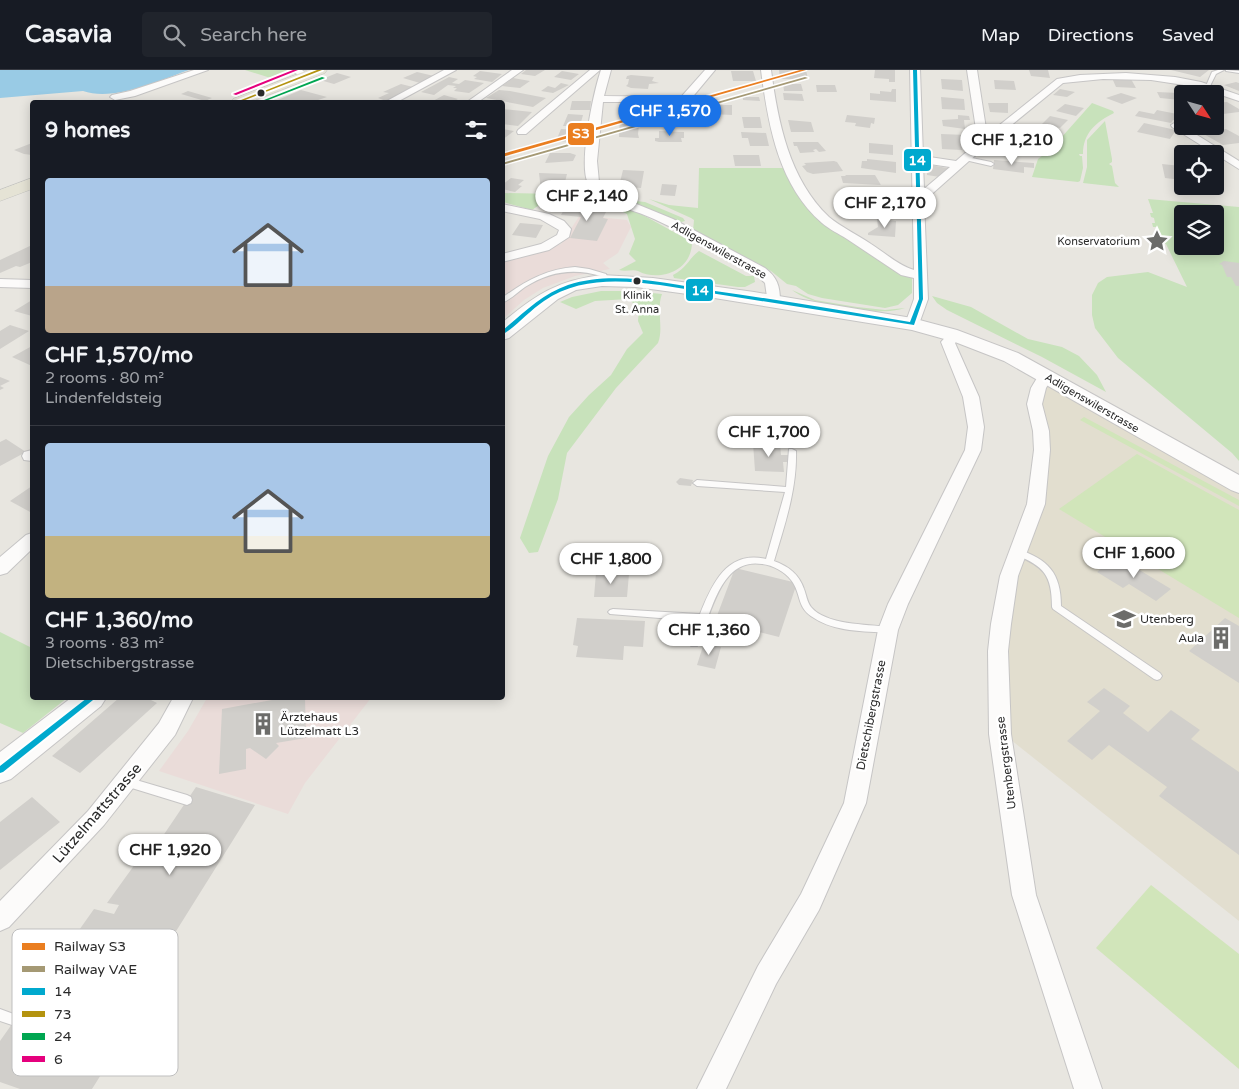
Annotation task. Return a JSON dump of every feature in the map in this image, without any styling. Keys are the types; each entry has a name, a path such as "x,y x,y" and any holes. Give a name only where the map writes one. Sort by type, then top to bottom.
{"main road":[{"path":"243,100 320,70"},
{"path":"0,196 30,184"},
{"path":"505,331 532,308 557,292 583,283 606,281 647,283 773,301"},
{"name":"Adligenswilerstrasse","path":"773,301 912,324 976,342 1011,357 1239,485"},
{"path":"0,770 89,700"}],"street":[{"path":"115,97 132,94 202,70"},
{"path":"394,100 451,70"},
{"path":"475,100 518,70"},
{"path":"522,132 595,70"},
{"name":"Adligenswilerstrasse","path":"606,70 598,100 590,162 590,177 596,186 607,195 656,215 760,270 770,278 773,288 773,301"},
{"path":"598,100 677,101 687,98 694,83 710,70"},
{"path":"766,70 770,107 776,130 786,160 798,185 809,201 826,220 906,272 920,275"},
{"path":"912,324 921,299 916,70"},
{"path":"972,70 983,143"},
{"path":"920,199 983,143 1060,81 1072,76 1090,72 1138,72 1184,78 1208,85"},
{"path":"1224,92 1239,98"},
{"path":"1191,135 1239,166"},
{"path":"919,160 963,162"},
{"path":"505,208 560,222 565,229 563,237 545,247 505,257"},
{"path":"0,283 30,284"},
{"name":"Dietschibergstrasse","path":"711,1089 767,975 810,902 855,802 888,630 898,604 973,450 976,427 971,397 948,342 955,335"},
{"name":"Utenbergstrasse","path":"1044,376 1032,402 1042,440 1042,468 1036,504 1009,576 998,652 1000,734 1024,895 1088,1089"},
{"path":"0,568 30,541"},
{"name":"Lützelmattstrasse","path":"0,919 81,836 126,782 167,729 182,700"}],"lane":[{"path":"1208,85 1214,73 1222,70"},
{"path":"1228,70 1239,72"},
{"path":"963,162 991,164"},
{"path":"505,299 540,276 557,270 576,268 591,270 604,275 606,281"},
{"path":"770,561 789,490 793,470 792,451"},
{"path":"697,483 789,490"},
{"path":"1018,552 1033,558 1051,572 1055,580 1056,607 1157,676"},
{"path":"694,643 703,618 723,578 733,566 748,561 770,561 786,570 795,578 801,589 804,604 811,613 838,623 888,630"},
{"path":"614,612 703,618"},
{"path":"126,782 187,800"},
{"path":"0,1015 12,1019"}],"shaded area":[{"name":"Klinik St. Anna","path":"580,215 627,220 631,227 618,253 603,263 610,269 575,276 543,288 524,300 505,317 505,259 561,244"},
{"name":"Utenberg","path":"1046,383 1239,492 1239,921 1006,736 1002,658 1015,581 1038,509 1037,405"},
{"path":"206,700 369,700 305,783 288,814 159,771 188,731"}],"green space":[{"path":"245,70 287,70 296,73 277,80"},
{"path":"1092,103 1114,113 1096,124 1085,140 1083,154 1079,154 1082,156 1083,168 1080,181 1032,177 1038,159 1052,148"},
{"path":"1105,121 1112,159 1112,162 1109,164 1112,166 1115,183 1119,187 1083,183 1087,167 1087,140"},
{"path":"699,168 788,168 813,209 912,274 912,293 898,305 885,308 808,294 796,286 787,284 771,271 693,231 694,220 691,218 649,199 669,205 698,208"},
{"path":"505,193 558,194 578,201 614,203 643,215 692,242 691,252 680,267 664,275 646,274 636,270 619,270 636,261 629,254 635,239 627,214 611,206 548,199 532,210 505,203"},
{"path":"1148,199 1216,205 1174,205 1174,255 1224,255 1224,206 1239,207 1239,461 1232,453 1118,358 1095,328 1092,315 1092,295 1098,283 1107,277 1148,272 1187,287 1166,244 1158,243 1154,240 1159,237 1156,227 1153,227 1152,223 1155,223 1154,218 1151,217 1150,213 1153,213"},
{"path":"626,200 645,202 683,218 685,221 678,223"},
{"path":"699,251 746,276 754,276 755,282 745,287 738,287 674,278 673,275 682,269"},
{"path":"792,290 815,300 857,307 885,310 905,308 894,311 847,309 815,301"},
{"path":"601,291 632,291 662,294 660,300 660,337 658,343 616,388 567,453 558,499 538,552 529,553 520,538 548,456 569,417 611,375 627,349 643,333 638,321 639,309 629,299 595,301 576,309 560,302 572,297"},
{"path":"932,296 971,307 1028,339 1062,347 1079,356 1097,375 1106,392 1042,357 947,310 937,303"},
{"path":"1084,417 1239,500 1239,506 1080,420"},
{"path":"1137,454 1239,510 1239,618 1059,509"},
{"path":"0,632 30,647 30,700 64,700 23,733 0,723"},
{"path":"1151,885 1239,954 1239,1069 1096,948"}],"water":[{"path":"0,70 189,70 123,92 95,94 83,91 0,98"}],"building":[{"path":"526,70 545,70 535,76 521,74"},
{"path":"779,70 806,70 808,79 780,79"},
{"path":"875,70 895,70 895,82 889,82 889,79 874,78"},
{"path":"1029,70 1048,70 1050,78 1031,76"},
{"path":"1171,70 1209,70 1200,77"},
{"path":"480,71 502,74 492,82 474,79 477,77 473,76"},
{"path":"562,71 579,74 571,80 554,77"},
{"path":"731,71 753,71 756,81 733,81"},
{"path":"417,72 434,76 420,83 403,78"},
{"path":"337,73 351,77 334,84 320,80"},
{"path":"627,76 654,77 652,81 659,83 649,84 648,89 631,88 626,86 629,79 626,79"},
{"path":"449,77 458,79 452,83 459,84 465,80 484,83 469,93 454,91 457,88 453,88 456,86 448,85 434,95 421,92"},
{"path":"513,78 530,81 520,88 502,86"},
{"path":"1112,78 1131,79 1136,88 1116,87"},
{"path":"941,79 962,80 963,91 942,89"},
{"path":"994,80 1014,81 1016,90 995,89"},
{"path":"561,83 569,85 553,93 541,91 548,86 555,88"},
{"path":"1239,83 1239,91 1224,85"},
{"path":"401,84 413,87 388,100 378,98 389,93 383,92"},
{"path":"783,84 801,84 803,91 784,91"},
{"path":"816,85 835,85 837,92 817,92"},
{"path":"892,89 896,89 896,102 870,100 870,93 880,94 880,91 891,92"},
{"path":"1060,89 1075,92 1067,97 1053,95"},
{"path":"301,90 327,97 318,100 278,100"},
{"path":"499,90 546,98 533,107 505,102 505,100 486,98"},
{"path":"188,91 212,98 202,100 181,94"},
{"path":"1157,92 1174,93 1174,99 1160,98"},
{"path":"783,93 802,94 804,101 784,100"},
{"path":"1121,93 1137,98 1122,104 1106,98"},
{"path":"444,95 458,99 456,100 435,100"},
{"path":"743,97 759,97 760,101 743,100"},
{"path":"941,97 964,99 965,110 942,109"},
{"path":"572,101 591,101 590,110 570,110"},
{"path":"1224,102 1239,109 1239,112 1224,114"},
{"path":"988,103 1008,103 1008,113 990,112"},
{"path":"1065,104 1084,108 1076,116 1056,111"},
{"path":"709,105 732,105 732,115 712,114 711,110 707,107"},
{"path":"505,109 532,112 518,126 505,124"},
{"path":"1157,110 1174,113 1174,120 1171,123 1135,116 1139,111 1154,114"},
{"path":"655,113 680,114 680,124 654,123"},
{"path":"568,114 583,115 580,126 563,126"},
{"path":"847,115 875,118 874,124 871,123 870,128 855,126 856,123 845,122"},
{"path":"958,115 969,116 970,120 964,120 965,129 943,126 942,120 958,119"},
{"path":"620,116 640,117 639,138 619,137"},
{"path":"1050,116 1068,120 1060,128 1042,124"},
{"path":"742,117 760,117 762,128 744,128"},
{"path":"788,120 811,122 814,132 791,132"},
{"path":"1144,123 1174,130 1170,139 1137,132"},
{"path":"561,129 580,130 576,142 556,141"},
{"path":"1040,129 1058,133 1049,142 1031,138"},
{"path":"1224,129 1239,136 1239,143 1223,145 1206,135 1224,135"},
{"path":"505,130 514,131 505,138"},
{"path":"659,131 684,132 684,138 681,138 682,142 655,141 655,138 659,138"},
{"path":"741,132 766,133 769,146 750,146 748,138 742,138"},
{"path":"941,134 967,135 968,144 961,144 962,150 942,149"},
{"path":"793,142 818,142 826,151 819,152 816,149 813,150 815,152 800,153"},
{"path":"869,143 893,145 893,155 869,153"},
{"path":"30,144 30,155 14,150"},
{"path":"550,153 570,153 576,155 573,161 545,163"},
{"path":"733,155 759,155 761,166 735,166"},
{"path":"867,159 896,162 896,173 861,168 862,161 867,161"},
{"path":"994,160 1034,163 1034,168 1024,167 1024,173 993,169"},
{"path":"837,162 843,171 813,174 807,172 802,166 806,165 804,163"},
{"path":"1162,164 1174,165 1174,179 1165,178"},
{"path":"927,166 950,170 940,177 927,175"},
{"path":"623,170 644,171 641,188 619,186"},
{"path":"539,173 567,174 565,182 562,183 561,191 541,191"},
{"path":"875,175 881,185 843,183 841,176"},
{"path":"511,178 524,180 518,185 522,186 515,192 505,190 505,183"},
{"path":"662,184 677,185 675,196 660,195"},
{"path":"852,193 888,197 888,212 846,208 846,203 850,203"},
{"path":"566,206 607,210 603,218 608,219 597,241 570,238 581,217 561,215"},
{"path":"877,219 896,221 895,237 868,235 868,233 878,227"},
{"path":"520,223 543,225 536,238 512,235"},
{"path":"30,246 30,263 0,273 0,260"},
{"path":"1224,261 1239,263 1239,286 1236,286 1231,277 1227,277 1222,265 1219,264"},
{"path":"30,301 30,315 14,311"},
{"path":"10,325 29,331 0,349 0,331"},
{"path":"30,347 30,365 12,357"},
{"path":"0,377 10,381 0,386"},
{"path":"6,439 26,452 0,466 0,442"},
{"path":"753,443 780,444 781,455 788,455 789,462 783,462 784,472 755,471"},
{"path":"680,478 693,480 691,486 679,485 676,482"},
{"path":"30,487 30,512 10,501"},
{"path":"1121,559 1171,589 1156,601 1129,584 1123,588 1097,572 1110,561 1115,564"},
{"path":"735,568 797,583 779,637 715,621"},
{"path":"596,573 629,574 627,597 594,597"},
{"path":"577,618 645,621 643,647 624,646 623,660 576,657 578,646 573,645"},
{"name":"Aula","path":"1225,618 1239,626 1239,683 1189,651"},
{"path":"704,643 721,647 715,669 697,665"},
{"path":"1104,688 1130,706 1123,713 1148,732 1171,710 1200,730 1191,739 1239,772 1239,855 1159,796 1167,787 1109,745 1092,760 1067,741 1100,711 1087,702"},
{"path":"117,700 151,700 157,703 80,773 52,756"},
{"name":"Ärztehaus Lützelmatt L3","path":"272,700 305,700 306,738 276,743 279,746 266,759 250,748 246,749 246,769 219,774 222,709"},
{"path":"196,787 255,805 177,929 80,929 94,909 114,914 119,905 107,903 138,860 146,861"},
{"path":"32,797 60,822 0,870 0,822"},
{"path":"12,1024 12,1076 100,1076 92,1089 20,1089 0,1082 0,1041"}],"rail line":[{"name":"S3","path":"505,155 804,70"},
{"name":"VAE","path":"505,164 806,78"}],"transit line":[{"name":"6","path":"235,94 296,70"},
{"name":"73","path":"243,100 320,70"},
{"name":"14","path":"912,324 921,299 915,70"},
{"name":"24","path":"266,100 323,78"},
{"name":"14","path":"505,331 551,294 570,286 605,280 660,283 912,324"},
{"name":"14","path":"0,770 88,700"}],"place":[{"name":"Konservatorium","path":"1157,241"},
{"name":"Klinik St. Anna","path":"637,281"},
{"name":"Utenberg","path":"1124,619"},
{"name":"Aula","path":"1221,638"},
{"name":"Ärztehaus Lützelmatt L3","path":"263,724"}]}
